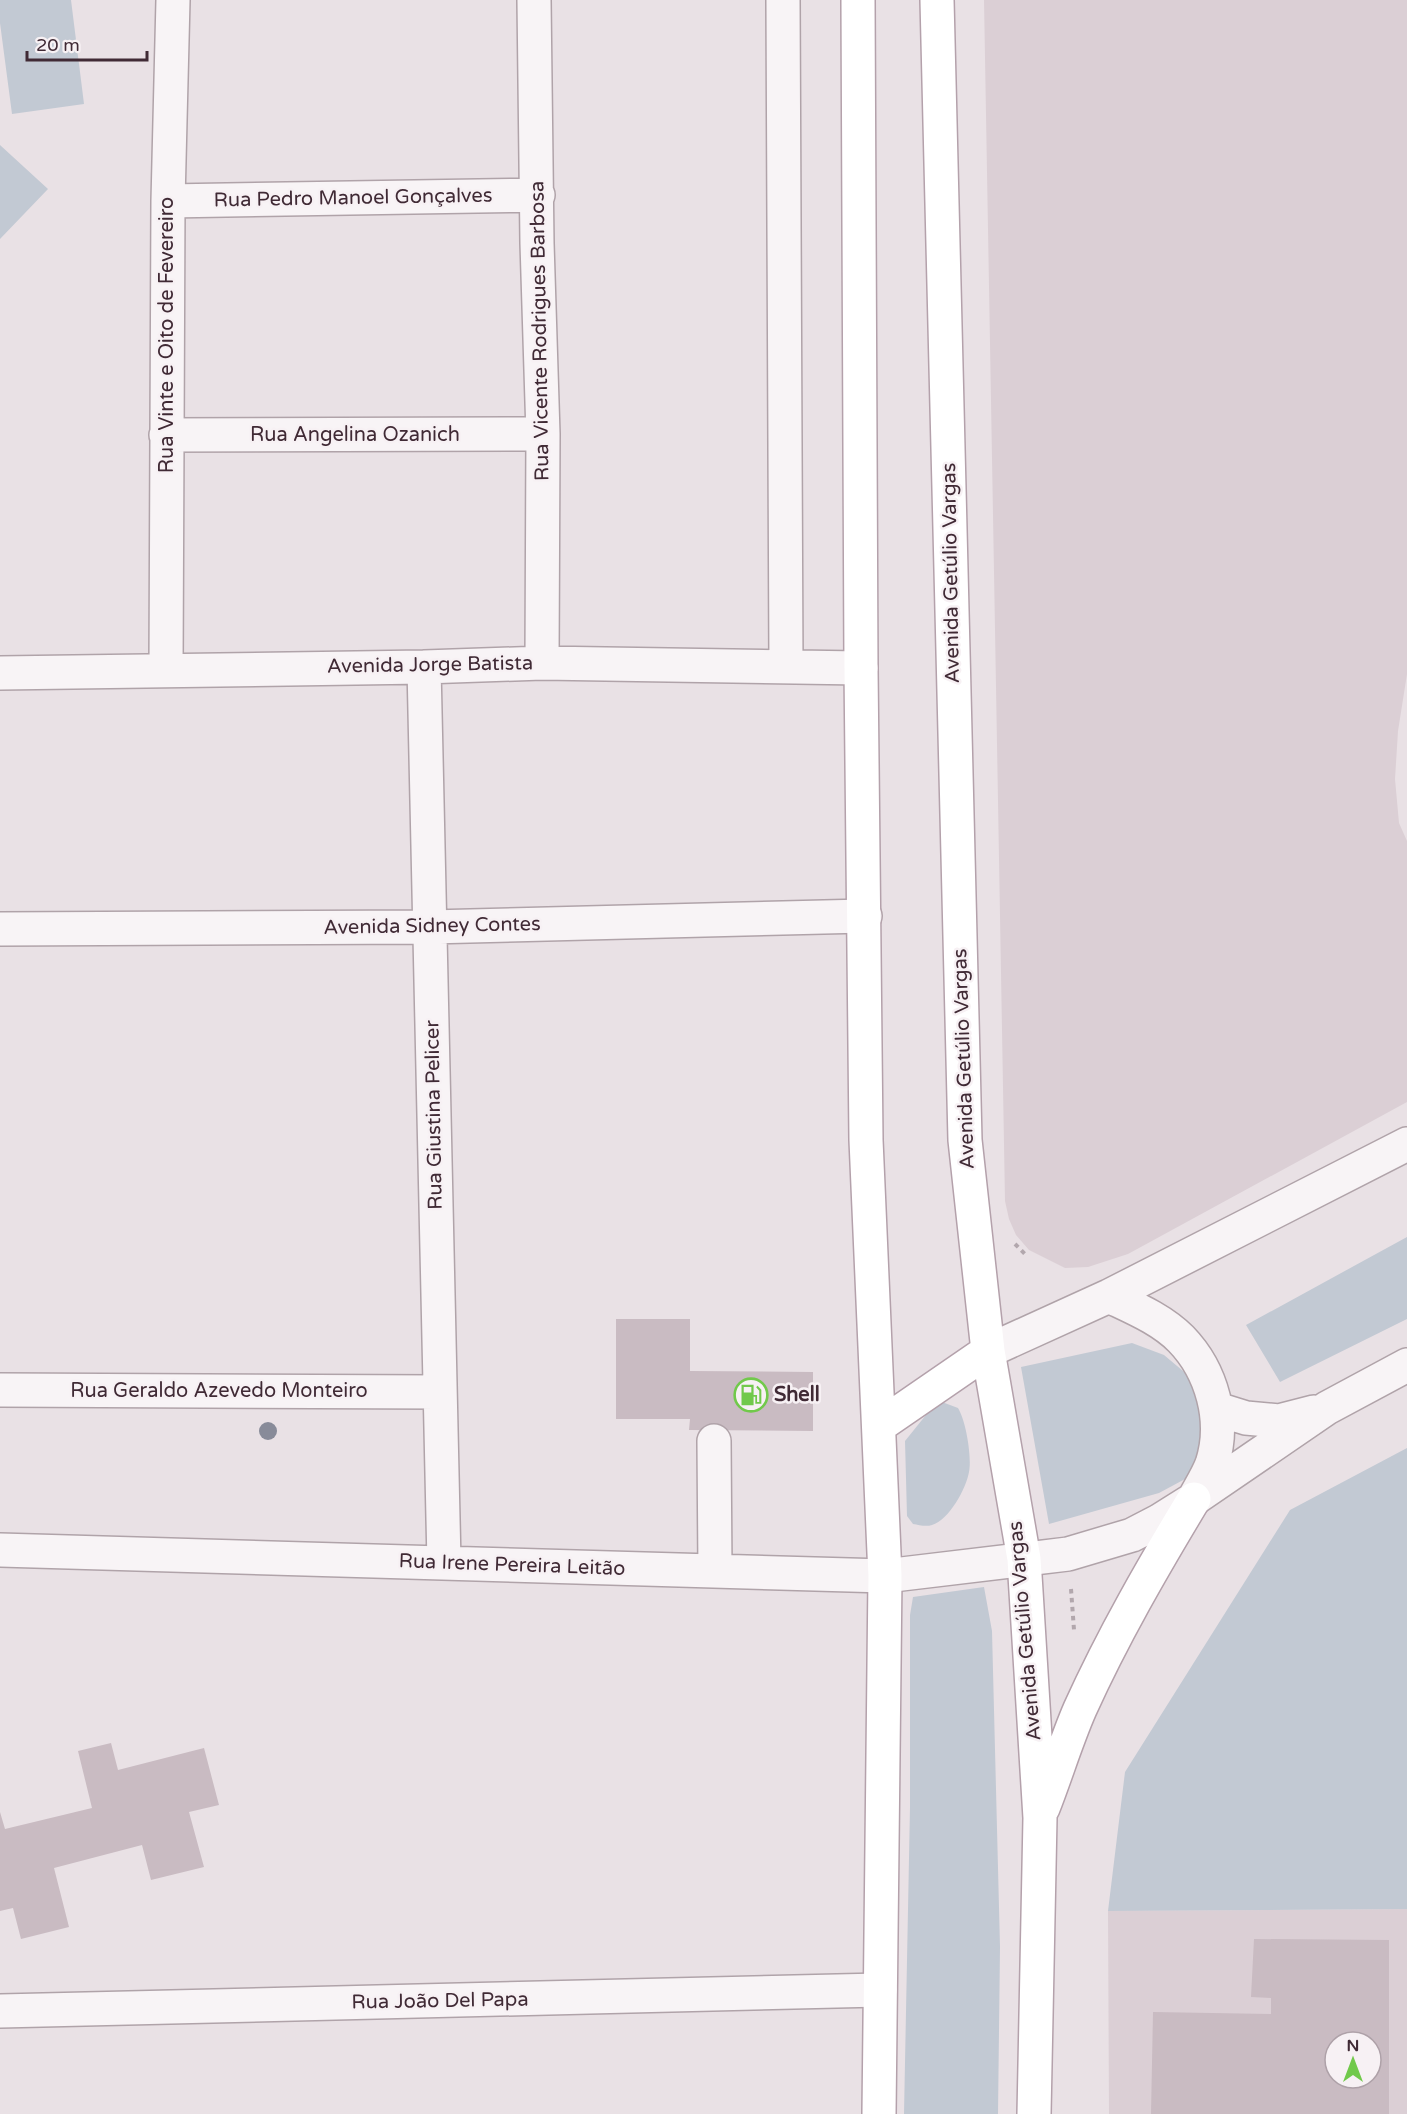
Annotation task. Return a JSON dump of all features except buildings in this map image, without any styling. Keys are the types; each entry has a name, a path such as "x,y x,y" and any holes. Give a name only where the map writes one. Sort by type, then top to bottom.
{"main road":[{"path":"858,0 866,1140 885,1576 879,2114"},
{"name":"Avenida Getúlio Vargas","path":"936,0 965,1140 988,1351 1024,1559 1040,1818 1034,2114"},
{"path":"879,1426 988,1351"},
{"path":"1040,1818 1080,1710 1113,1641 1146,1578 1194,1499"}],"street":[{"name":"Rua Vinte e Oito de Fevereiro","path":"166,669 168,201 173,0"},
{"name":"Rua Vicente Rodrigues Barbosa","path":"534,0 537,243 543,434 542,663"},
{"path":"783,0 786,667"},
{"name":"Rua Pedro Manoel Gonçalves","path":"168,201 538,195"},
{"name":"Rua Angelina Ozanich","path":"166,435 543,434"},
{"name":"Avenida Jorge Batista","path":"0,673 424,667 542,663 861,668"},
{"name":"Rua Giustina Pelicer","path":"424,667 444,1563"},
{"name":"Avenida Sidney Contes","path":"0,928 430,927 865,916"},
{"path":"988,1351 1109,1296 1407,1144"},
{"path":"1109,1296 1149,1316 1181,1339 1205,1372 1218,1409 1218,1439 1212,1465 1194,1499"},
{"path":"1218,1409 1246,1418 1279,1421 1327,1408 1407,1365"},
{"name":"Rua Geraldo Azevedo Monteiro","path":"0,1390 439,1392"},
{"name":"Rua Irene Pereira Leitão","path":"0,1550 885,1576 1068,1554 1132,1535 1194,1499 1327,1408"},
{"path":"714,1442 715,1571"},
{"name":"Rua João Del Papa","path":"0,2011 880,1990"}],"path":[{"path":"1071,1586 1074,1630"}],"shaded area":[{"path":"0,0 71,0 84,104 12,114 0,23"},
{"path":"984,0 1407,0 1407,674 1398,731 1395,779 1399,823 1407,841 1407,1102 1128,1254 1088,1267 1065,1268 1029,1250 1016,1235 1005,1201"},
{"path":"0,145 48,189 0,239"},
{"path":"1407,1237 1407,1319 1280,1382 1246,1325"},
{"path":"1132,1343 1164,1355 1189,1376 1206,1396 1200,1471 1159,1493 1049,1524 1021,1367"},
{"path":"942,1402 958,1408 961,1414 969,1449 969,1472 960,1495 945,1517 930,1526 923,1526 913,1524 907,1516 905,1441 934,1405"},
{"path":"1407,1448 1407,1909 1108,1911 1125,1772 1290,1510"},
{"path":"984,1587 992,1631 1000,1947 998,2114 904,2114 910,1807 910,1615 913,1597"},
{"path":"1407,1909 1407,2114 1109,2114 1108,1911"}],"place":[{"name":"Shell","path":"751,1395"}]}
